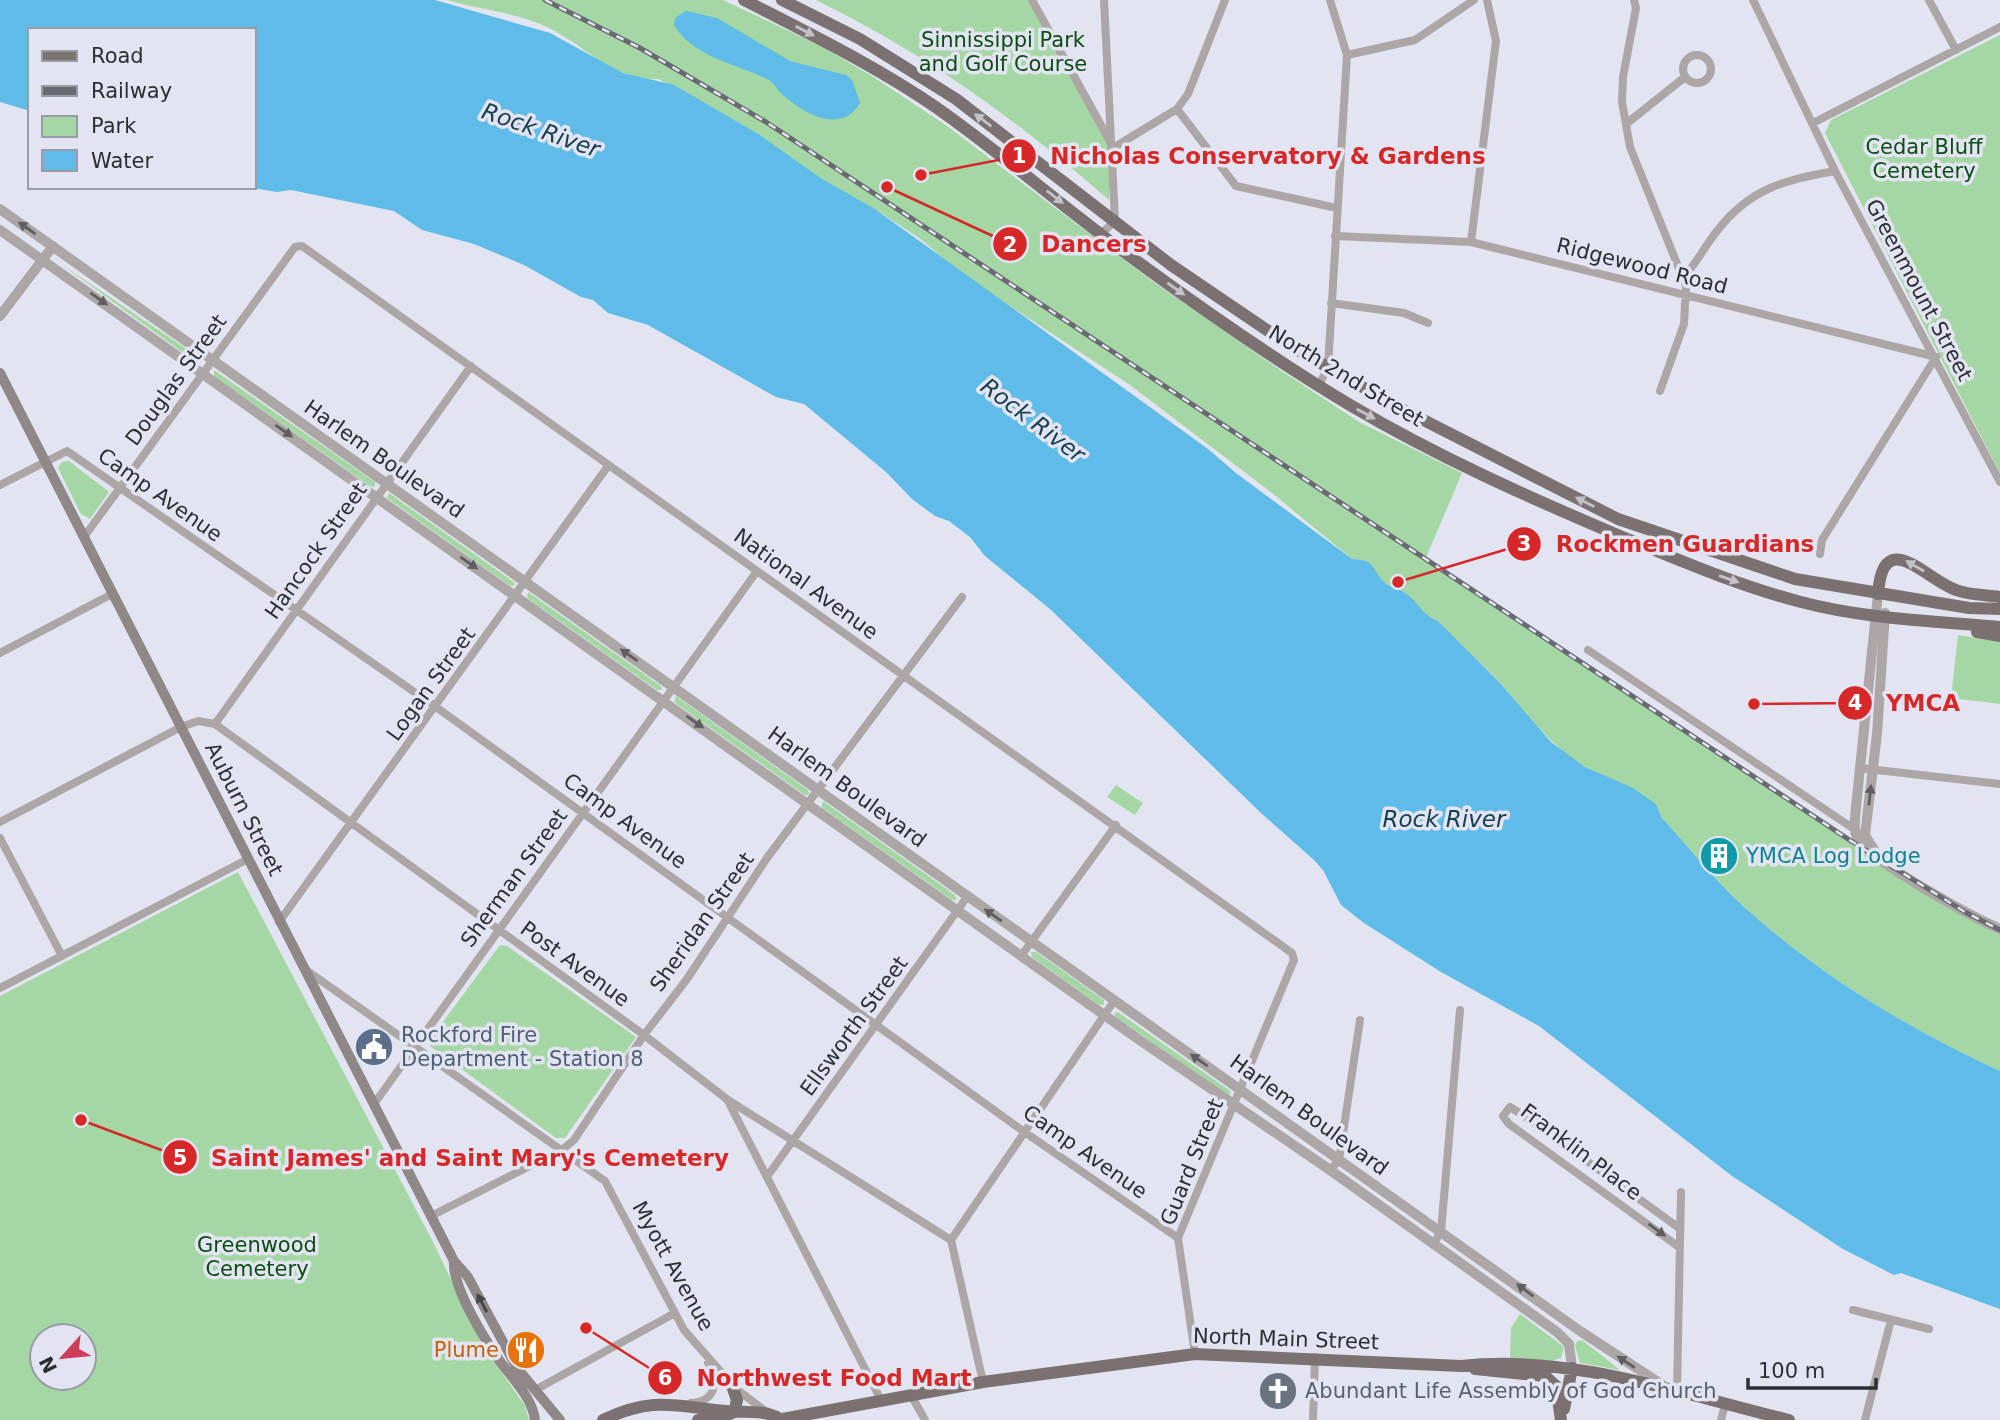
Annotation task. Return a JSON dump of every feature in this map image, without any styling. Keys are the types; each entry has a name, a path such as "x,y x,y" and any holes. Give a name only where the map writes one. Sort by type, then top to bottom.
{"main road":[{"name":"North 2nd Street","path":"744,0 860,59 936,108 1181,293 1319,385 1439,453 1530,498 1722,577 1803,603 1880,608 2000,609"},
{"name":"North 2nd Street","path":"782,0 860,39 956,99 1171,265 1289,345 1406,411 1618,519 1795,579 1858,592 1880,608 1908,619 2000,626"},
{"name":"Auburn Street","path":"0,373 454,1261 468,1277 510,1357 560,1420"},
{"path":"1880,608 1882,571 1890,561 1897,559 1909,562 1954,590 2000,599"},
{"path":"1880,608 1898,592 2000,599"},
{"path":"1908,619 2000,636"},
{"name":"Auburn Street","path":"454,1261 454,1275 470,1309 498,1358 533,1407 535,1420"},
{"name":"North Main Street","path":"603,1420 624,1410 647,1405 684,1404 802,1418 983,1382 1195,1354 1315,1357 1461,1366 1493,1363 1573,1368 1789,1420"},
{"path":"1461,1366 1495,1373 1545,1376 1556,1386 1562,1420"},
{"path":"1562,1420 1573,1368"},
{"path":"698,1420 717,1420 734,1412 737,1399 731,1383"}],"street":[{"path":"1032,0 1113,148"},
{"path":"1101,234 1115,221 1104,0"},
{"path":"1113,148 1177,109 1188,94 1225,0"},
{"path":"1319,385 1328,366 1347,55 1330,0"},
{"path":"1347,55 1415,40 1474,0"},
{"path":"1471,242 1496,41 1487,0"},
{"path":"1634,0 1634,23 1623,77 1622,102 1626,124 1636,163 1685,276 1684,324 1660,391"},
{"name":"Greenmount Street","path":"1753,0 1835,171 2000,482"},
{"path":"1929,0 1956,50"},
{"path":"1813,123 2000,27"},
{"path":"1626,124 1685,77"},
{"path":"1177,109 1236,186 1336,208"},
{"path":"1685,276 1730,215 1749,199 1785,180 1835,171"},
{"name":"Harlem Boulevard","path":"0,209 1580,1331 1675,1391"},
{"name":"Harlem Boulevard","path":"0,230 1104,1015 1331,1170 1569,1344"},
{"name":"Ridgewood Road","path":"1335,236 1471,242 1936,357"},
{"name":"Douglas Street","path":"84,537 298,245"},
{"name":"National Avenue","path":"298,245 1116,825 1292,953"},
{"path":"0,316 53,246"},
{"path":"1331,303 1404,313 1428,323"},
{"path":"1820,554 1822,540 1936,357"},
{"name":"Hancock Street","path":"215,724 471,366"},
{"name":"Camp Avenue","path":"46,461 66,451 436,707 1023,1131 1178,1238"},
{"path":"0,485 46,461"},
{"name":"Logan Street","path":"279,922 608,466"},
{"name":"Sherman Street","path":"374,1104 757,570"},
{"path":"0,653 112,594"},
{"name":"Sheridan Street","path":"431,1216 563,1149 582,1130 643,1035 729,919 767,858 962,597"},
{"path":"1880,608 1859,768 1854,829 1859,842 1880,859 2000,929"},
{"path":"1880,608 1873,770 1865,835 1880,859"},
{"path":"1588,650 1854,829"},
{"path":"0,822 181,727 198,721 215,724"},
{"name":"Post Avenue","path":"215,724 353,822 728,1100 951,1240"},
{"path":"1859,768 2000,784"},
{"path":"1021,956 1116,825"},
{"path":"0,838 62,956"},
{"path":"0,988 248,859"},
{"name":"Ellsworth Street","path":"769,1174 967,897"},
{"name":"Guard Street","path":"1195,1354 1178,1238 1294,960 1292,953"},
{"name":"Myott Avenue","path":"304,968 563,1149 610,1187 675,1312 702,1351 751,1403 776,1417"},
{"path":"983,1382 951,1240 1114,1001"},
{"path":"1433,1244 1441,1231 1460,1010"},
{"path":"1331,1170 1339,1160 1360,1020"},
{"path":"728,1100 769,1174 881,1401"},
{"name":"Franklin Place","path":"1679,1228 1530,1119 1510,1107 1503,1116 1509,1124 1679,1247"},
{"path":"1675,1391 1681,1192"},
{"path":"1853,1310 1929,1329"},
{"path":"535,1390 675,1312"},
{"path":"1865,1420 1891,1320"},
{"path":"1573,1368 1569,1344 1580,1331"},
{"path":"684,1404 703,1401 715,1387 712,1370 702,1351"},
{"path":"1313,1420 1315,1357"},
{"path":"911,1395 925,1420"},
{"path":"1721,1420 1725,1405"}],"green space":[{"path":"447,0 723,0 821,46 875,78 947,126 1152,281 1280,370 1359,422 1462,473 1425,560 1848,839 2000,930 2000,1071 1898,1018 1803,956 1733,897 1648,799 1639,792 1587,768 1563,751 1438,621 1406,594 1385,583 1369,563 1352,559 1272,493 1130,385 961,274 922,240 875,209 831,187 760,135 658,79 628,75 535,22"},
{"name":"Sinnissippi Park and Golf Course","path":"816,0 1032,0 1113,148 1109,200 1041,143 969,90 894,42"},
{"name":"Cedar Bluff Cemetery","path":"2000,35 2000,473 1825,133 1831,120"},
{"path":"58,262 200,358 201,362 197,363"},
{"path":"214,370 375,482 375,487 214,376"},
{"path":"69,461 109,492 90,519 81,514 58,468 62,462"},
{"path":"389,493 515,585 510,586 387,498"},
{"path":"528,592 661,686 662,690 657,690 527,598"},
{"path":"1958,635 2000,642 2000,704 1951,698"},
{"path":"676,696 808,790 810,795 805,795 674,702"},
{"path":"1116,785 1143,803 1135,815 1107,797"},
{"path":"823,801 955,895 957,900 952,900 821,807"},
{"name":"Greenwood Cemetery","path":"238,872 433,1242 482,1344 525,1406 529,1420 0,1420 0,996"},
{"path":"500,945 507,946 636,1037 565,1138 556,1138 430,1046 431,1038"},
{"path":"1031,952 1036,952 1104,1000 1104,1005 1099,1005 1032,957"},
{"path":"1118,1012 1231,1094 1227,1095 1116,1017 1114,1014"},
{"path":"1520,1314 1564,1347 1561,1358 1552,1361 1510,1358 1511,1328"},
{"path":"1582,1340 1620,1370 1580,1363 1575,1345"}],"water":[{"name":"Rock River","path":"0,0 435,0 550,33 623,73 674,85 760,135 822,179 875,209 1208,449 1352,559 1369,563 1385,583 1406,593 1427,615 1438,621 1501,684 1551,742 1585,767 1633,788 1656,804 1661,817 1722,886 1803,956 1898,1018 2000,1071 2000,1309 1901,1273 1894,1275 1843,1249 1732,1176 1539,1026 1441,972 1364,923 1341,905 1323,870 1314,860 1261,813 1050,609 985,556 970,537 912,499 886,472 804,404 776,397 648,325 608,313 593,300 581,297 524,265 474,244 422,230 394,211 291,190 277,192 256,189 256,28 28,28 28,110 0,102"},
{"path":"686,11 717,18 790,61 846,75 852,80 860,103 852,113 843,118 822,118 811,114 791,101 769,80 692,45 674,25 675,18"}],"railway":[{"path":"545,0 640,48 766,122 1848,839 1965,912 2000,930"}],"place":[{"name":"Nicholas Conservatory & Gardens","path":"921,175"},
{"name":"Dancers","path":"887,187"},
{"name":"Rockmen Guardians","path":"1398,582"},
{"name":"YMCA","path":"1754,704"},
{"name":"YMCA Log Lodge","path":"1719,856"},
{"name":"Rockford Fire Department - Station 8","path":"374,1047"},
{"name":"Saint James' and Saint Mary's Cemetery","path":"81,1120"},
{"name":"Northwest Food Mart","path":"586,1328"},
{"name":"Plume","path":"526,1350"},
{"name":"Abundant Life Assembly of God Church","path":"1278,1391"}]}
